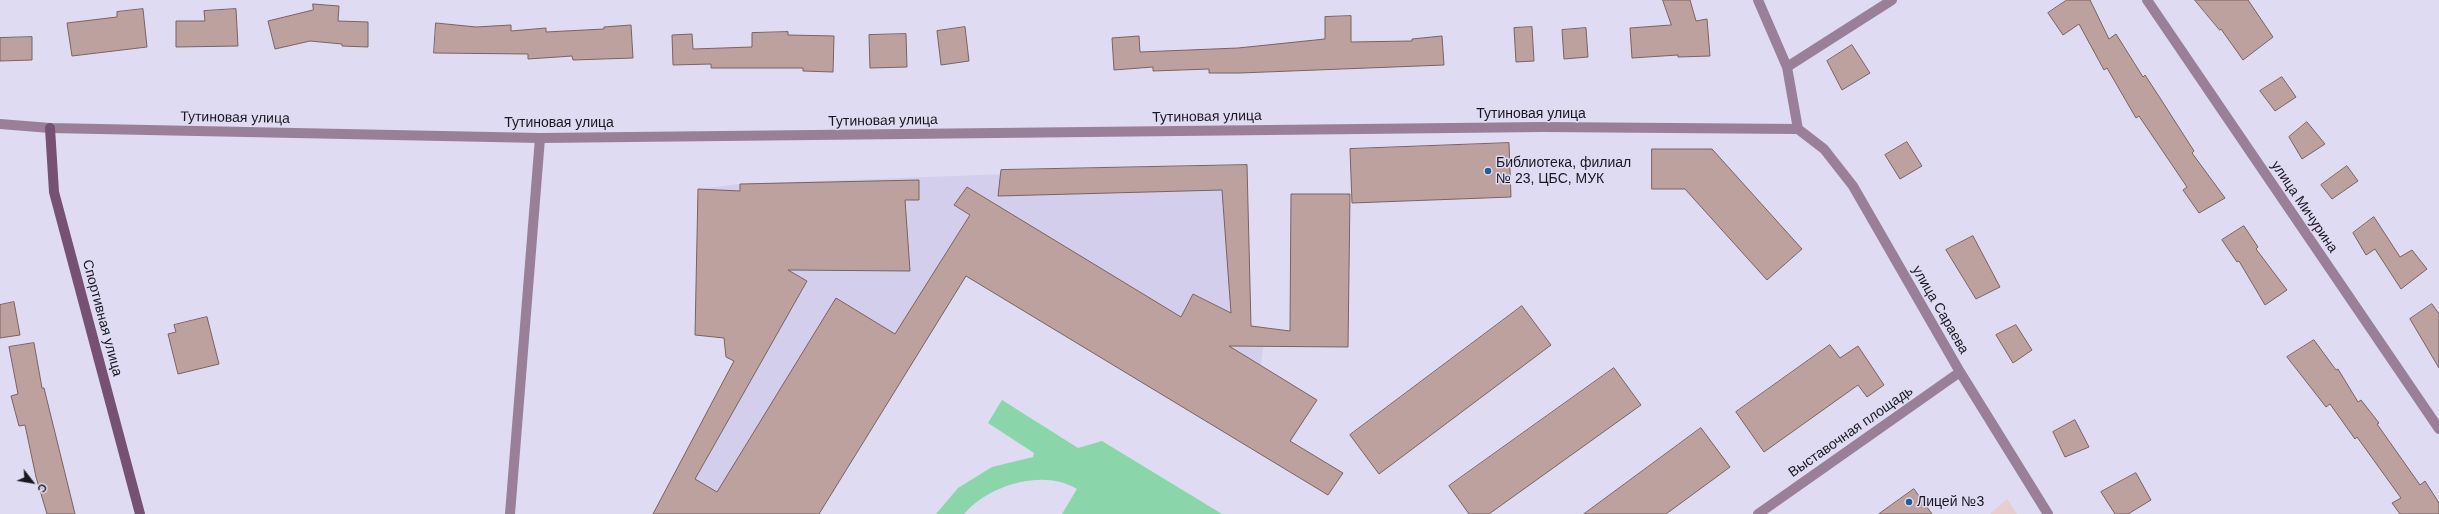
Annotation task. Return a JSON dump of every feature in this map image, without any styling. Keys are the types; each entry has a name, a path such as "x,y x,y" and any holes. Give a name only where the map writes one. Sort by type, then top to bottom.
{"street":[{"path":"1758,0 1787,67 1798,129"},
{"path":"1787,67 1892,0"},
{"name":"улица Мичурина","path":"2146,0 2439,429"},
{"name":"Тутиновая улица","path":"0,124 50,128 540,138 1535,127 1798,129"},
{"name":"Спортивная улица","path":"50,128 54,192 140,514"},
{"name":"улица Сараева","path":"1798,129 1824,148 1853,186 1960,372 2048,514"},
{"path":"510,514 540,138"},
{"name":"Выставочная площадь","path":"1758,514 1960,372"}],"shaded area":[{"path":"1247,165 1251,325 1265,328 1261,366 1317,400 1291,442 1343,473 1328,495 966,276 819,514 657,514 655,509 734,361 726,357 724,338 695,335 698,189 740,184"},
{"name":"Лицей №3","path":"2007,499 2017,514 1990,514"}],"green space":[{"path":"1002,400 1078,448 1102,441 1222,514 1062,514 1077,489 1064,483 1049,480 1033,480 1017,483 987,495 974,504 964,514 936,514 958,488 992,467 1033,457 1034,453 988,423"}],"building":[{"path":"1663,0 1690,0 1696,21 1707,19 1710,56 1678,57 1678,55 1632,58 1630,28 1671,25"},
{"path":"2067,0 2090,0 2109,39 2116,34 2143,77 2145,75 2194,151 2192,153 2225,198 2199,213 2183,190 2187,187 2139,116 2136,118 2107,68 2104,70 2079,24 2063,35 2048,13"},
{"path":"2195,0 2248,0 2273,37 2243,60 2221,29 2220,30"},
{"path":"313,4 339,6 338,21 368,22 368,47 342,46 342,44 310,41 275,49 268,21 313,10"},
{"path":"143,9 147,47 72,56 67,23 117,17 117,12"},
{"path":"236,9 238,46 176,47 176,21 205,21 204,11"},
{"path":"1351,16 1351,42 1412,41 1412,39 1442,36 1444,65 1240,73 1209,73 1209,69 1153,71 1153,67 1114,70 1112,38 1139,36 1140,52 1238,48 1325,39 1325,17"},
{"path":"436,23 476,27 511,25 511,31 546,28 546,32 604,29 604,27 631,25 633,58 573,60 572,56 528,59 528,54 434,53"},
{"path":"965,27 969,61 941,65 937,31"},
{"path":"1532,27 1534,61 1516,62 1514,28"},
{"path":"1586,28 1588,57 1564,59 1562,30"},
{"path":"788,32 788,35 834,36 833,72 803,71 803,68 711,68 711,64 673,65 672,35 692,34 693,49 752,47 752,33"},
{"path":"906,34 907,67 870,68 869,35"},
{"path":"32,37 32,60 0,61 0,38"},
{"path":"1852,45 1870,73 1842,90 1827,61"},
{"path":"2282,77 2296,97 2275,111 2260,91"},
{"path":"2307,122 2325,144 2302,159 2289,137"},
{"path":"1907,142 1922,166 1900,179 1885,155"},
{"path":"1509,143 1511,197 1352,203 1350,149"},
{"path":"1652,149 1712,149 1802,249 1767,280 1685,189 1652,189"},
{"path":"1247,165 1251,326 1290,331 1291,194 1350,194 1348,347 1229,346 1317,400 1290,441 1343,473 1328,495 966,276 819,514 653,514 734,361 726,357 724,338 695,335 698,189 740,191 740,184 919,180 919,200 905,200 910,271 788,270 807,281 695,479 717,492 836,298 895,334 970,215 954,205 967,187 1181,317 1193,294 1231,313 1222,190 998,196 1001,170"},
{"path":"2347,166 2358,181 2332,199 2321,185"},
{"path":"2374,217 2400,257 2412,250 2427,269 2401,289 2375,249 2366,255 2353,233"},
{"path":"2244,226 2258,247 2256,249 2287,290 2265,305 2239,261 2237,262 2222,240"},
{"path":"1973,236 2000,287 1976,299 1946,250"},
{"path":"14,302 20,335 0,338 0,305"},
{"path":"2432,304 2439,314 2439,368 2410,319"},
{"path":"1522,306 1551,345 1379,474 1350,435"},
{"path":"207,317 219,364 178,374 168,334 176,332 174,325"},
{"path":"2016,325 2032,350 2013,363 1996,335"},
{"path":"2314,340 2336,370 2338,369 2358,402 2361,400 2379,423 2377,424 2420,485 2425,481 2439,503 2439,514 2400,514 2392,503 2401,498 2357,437 2355,439 2330,404 2326,407 2287,357"},
{"path":"34,343 42,388 44,388 75,514 47,514 36,477 25,425 19,426 11,396 18,394 9,347"},
{"path":"1830,345 1840,358 1858,346 1884,385 1867,397 1858,385 1764,452 1736,412"},
{"path":"1614,368 1641,405 1489,514 1469,514 1449,486"},
{"path":"2075,420 2089,447 2065,457 2053,432"},
{"path":"1701,428 1730,467 1666,514 1584,514"},
{"path":"2136,473 2151,500 2128,514 2115,514 2101,492"},
{"name":"Лицей №3","path":"1914,489 1932,514 1879,514"}],"place":[{"name":"Библиотека, филиал № 23, ЦБС, МУК","path":"1488,171"},
{"name":"Лицей №3","path":"1909,502"}]}
